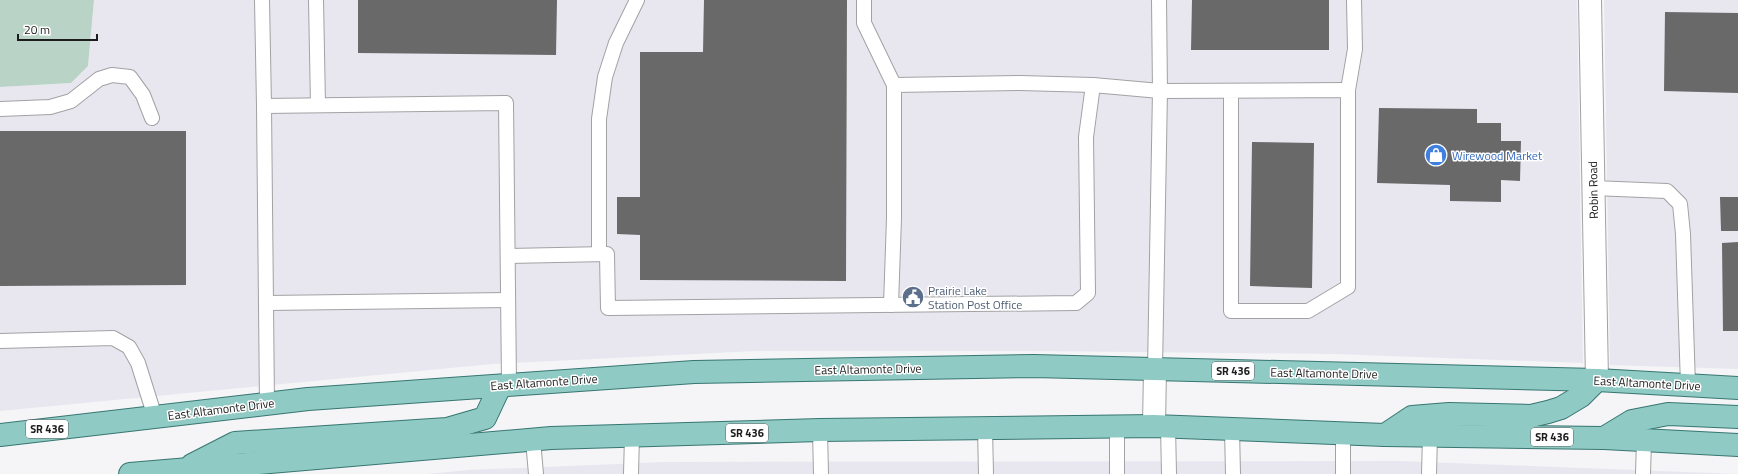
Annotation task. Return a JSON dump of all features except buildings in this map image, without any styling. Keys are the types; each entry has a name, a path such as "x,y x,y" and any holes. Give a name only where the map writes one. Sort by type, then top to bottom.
{"main road":[{"name":"East Altamonte Drive","path":"0,435 308,399 694,372 1034,366 1597,380 1738,388"},
{"path":"1386,435 1412,417 1449,414 1531,416 1548,412 1561,408 1581,396 1597,380"},
{"path":"182,470 235,443 447,429 485,418 505,385"},
{"path":"1604,438 1632,421 1668,414 1738,417"},
{"name":"SR 436","path":"130,474 182,470 244,469 533,440 820,430 1161,426 1386,435 1604,438 1738,445"}],"street":[{"name":"Robin Road","path":"1590,0 1597,380"},
{"path":"1155,369 1161,426"}],"lane":[{"path":"262,0 267,404"},
{"path":"316,0 318,104"},
{"path":"599,254 599,119 605,77 616,43 637,0"},
{"path":"864,0 864,23 894,85 894,218 891,305"},
{"path":"1155,369 1160,91 1159,0"},
{"path":"1231,91 1231,311 1308,311 1348,287 1348,90 1355,49 1354,0"},
{"path":"0,109 50,107 71,101 99,79 112,75 130,77 143,95 152,118"},
{"path":"894,85 1020,83 1093,85 1160,91 1348,90"},
{"path":"508,256 607,254 608,308 1076,303 1088,293 1086,137 1093,85"},
{"path":"264,106 318,104 506,103 508,300 505,385"},
{"path":"1593,188 1667,191 1680,204 1686,290 1688,385"},
{"path":"266,303 508,300"},
{"path":"0,341 114,338 129,348 138,363 155,417"},
{"path":"1117,426 1118,474"},
{"path":"1161,426 1168,474"},
{"path":"985,428 986,474"},
{"path":"1232,429 1233,474"},
{"path":"820,430 820,474"},
{"path":"1343,433 1343,474"},
{"path":"631,474 632,436"},
{"path":"1429,474 1430,436"},
{"path":"533,440 536,474"},
{"path":"1643,474 1644,440"}],"shaded area":[{"path":"94,0 1577,0 1583,363 1334,354 1034,351 756,351 493,364 0,411 0,87 71,83 88,66"},
{"path":"1604,0 1738,0 1738,369 1610,365"},
{"path":"1400,461 1738,474 427,474 469,470 665,462"}],"green space":[{"path":"0,0 94,0 88,66 71,83 0,87"}],"place":[{"name":"Wirewood Market","path":"1436,155"},
{"name":"Prairie Lake Station Post Office","path":"913,297"}]}
